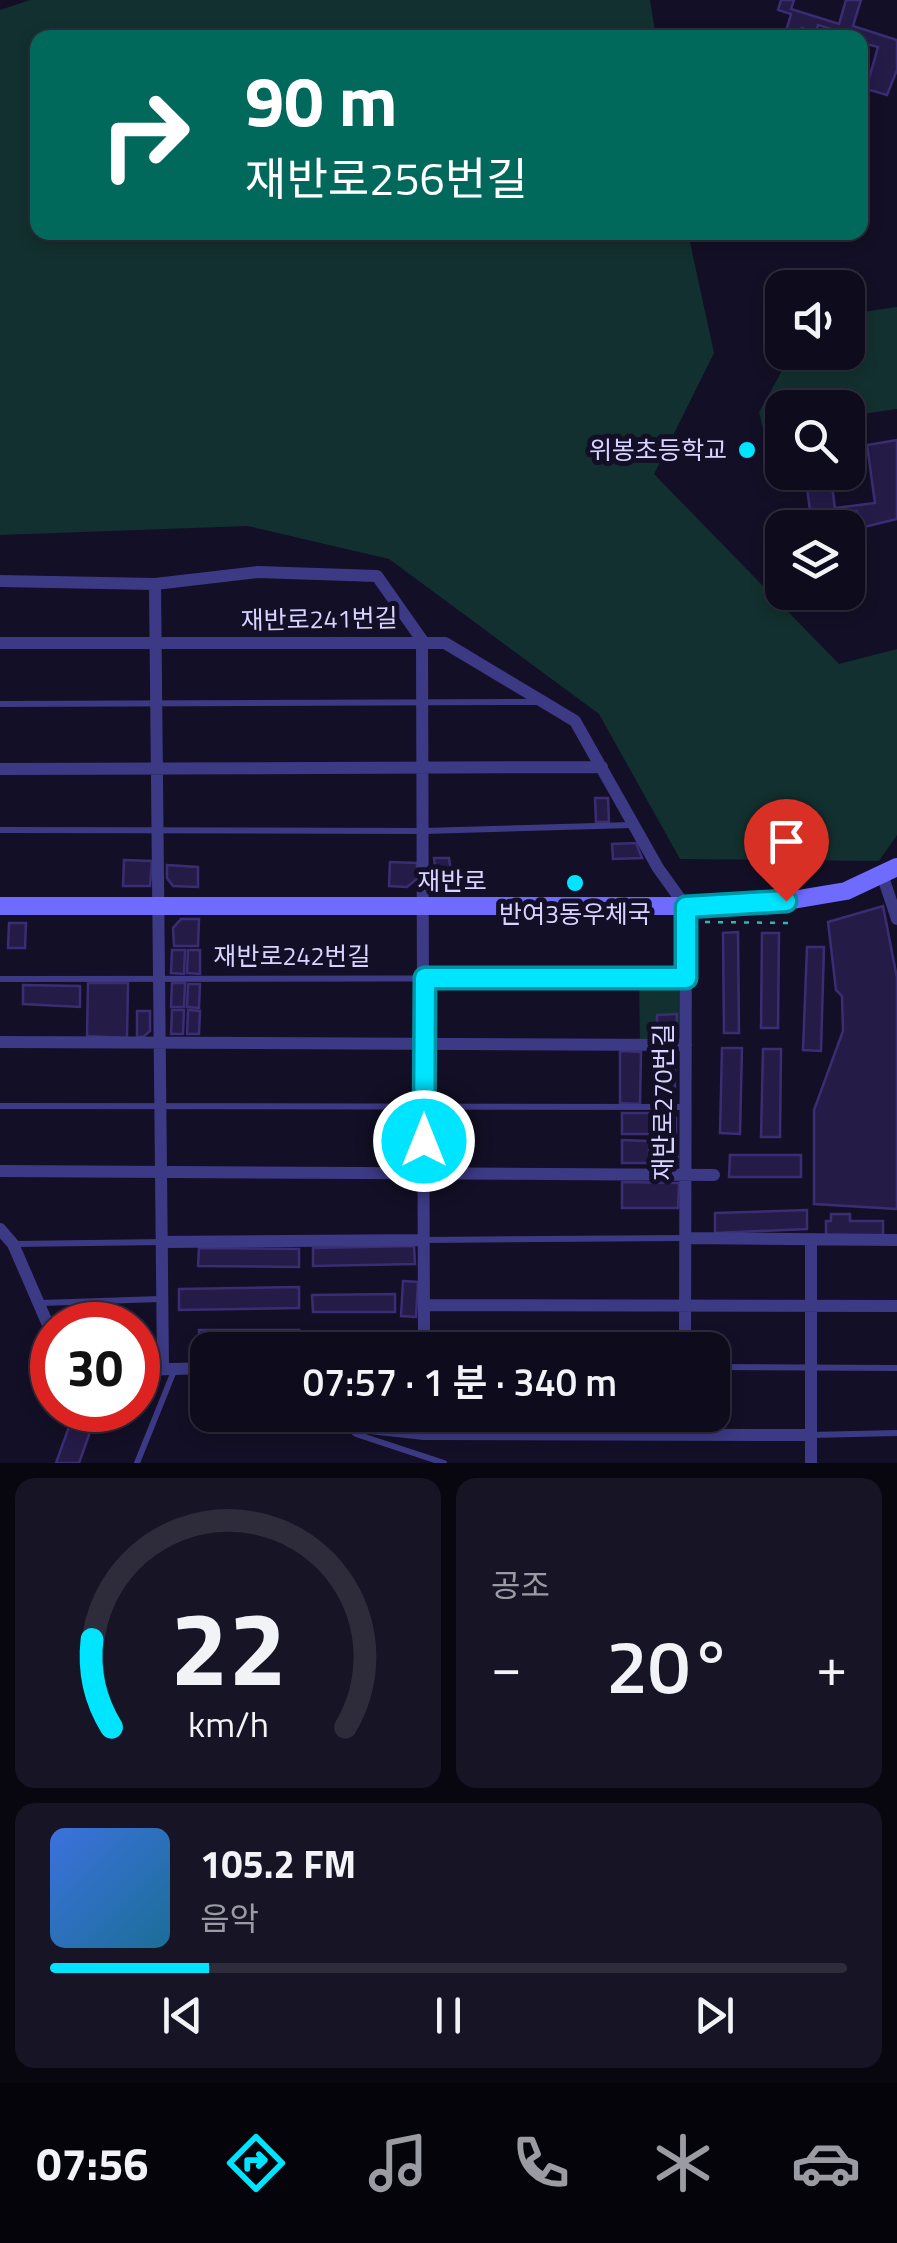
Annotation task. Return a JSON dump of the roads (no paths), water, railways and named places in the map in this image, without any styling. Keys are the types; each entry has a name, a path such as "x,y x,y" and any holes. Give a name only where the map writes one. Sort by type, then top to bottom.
{"main road":[{"name":"재반로","path":"0,906 756,906 846,891 889,870"}],"street":[{"name":"재반로241번길","path":"156,584 258,572 377,576 422,640"},
{"path":"0,581 156,584 162,1299 169,1368"},
{"path":"424,1332 422,640 446,643 575,721 634,826 686,907"},
{"name":"재반로241번길","path":"0,643 422,640"},
{"path":"0,768 602,767"},
{"path":"889,870 897,920"},
{"name":"재반로270번길","path":"685,1332 686,907"},
{"path":"0,1042 686,1045"},
{"path":"0,1170 424,1176 714,1175"},
{"path":"0,1230 14,1244 41,1302"},
{"path":"685,1238 897,1240"},
{"path":"162,1242 424,1240"},
{"path":"811,1240 811,1463"},
{"path":"424,1305 897,1306"},
{"path":"160,1369 190,1368"},
{"path":"411,1432 809,1435"}],"lane":[{"path":"0,704 544,702"},
{"path":"0,830 424,831 634,826"},
{"name":"재반로242번길","path":"0,979 686,978"},
{"path":"0,1106 686,1107"},
{"path":"424,1240 685,1238"},
{"path":"14,1244 162,1242"},
{"path":"71,1302 162,1299"},
{"path":"730,1366 897,1368"},
{"path":"137,1463 169,1368"},
{"path":"354,1432 444,1463"},
{"path":"809,1435 897,1434"}],"place":[{"name":"위봉초등학교","path":"747,450"},
{"name":"반여3동우체국","path":"575,883"}]}
